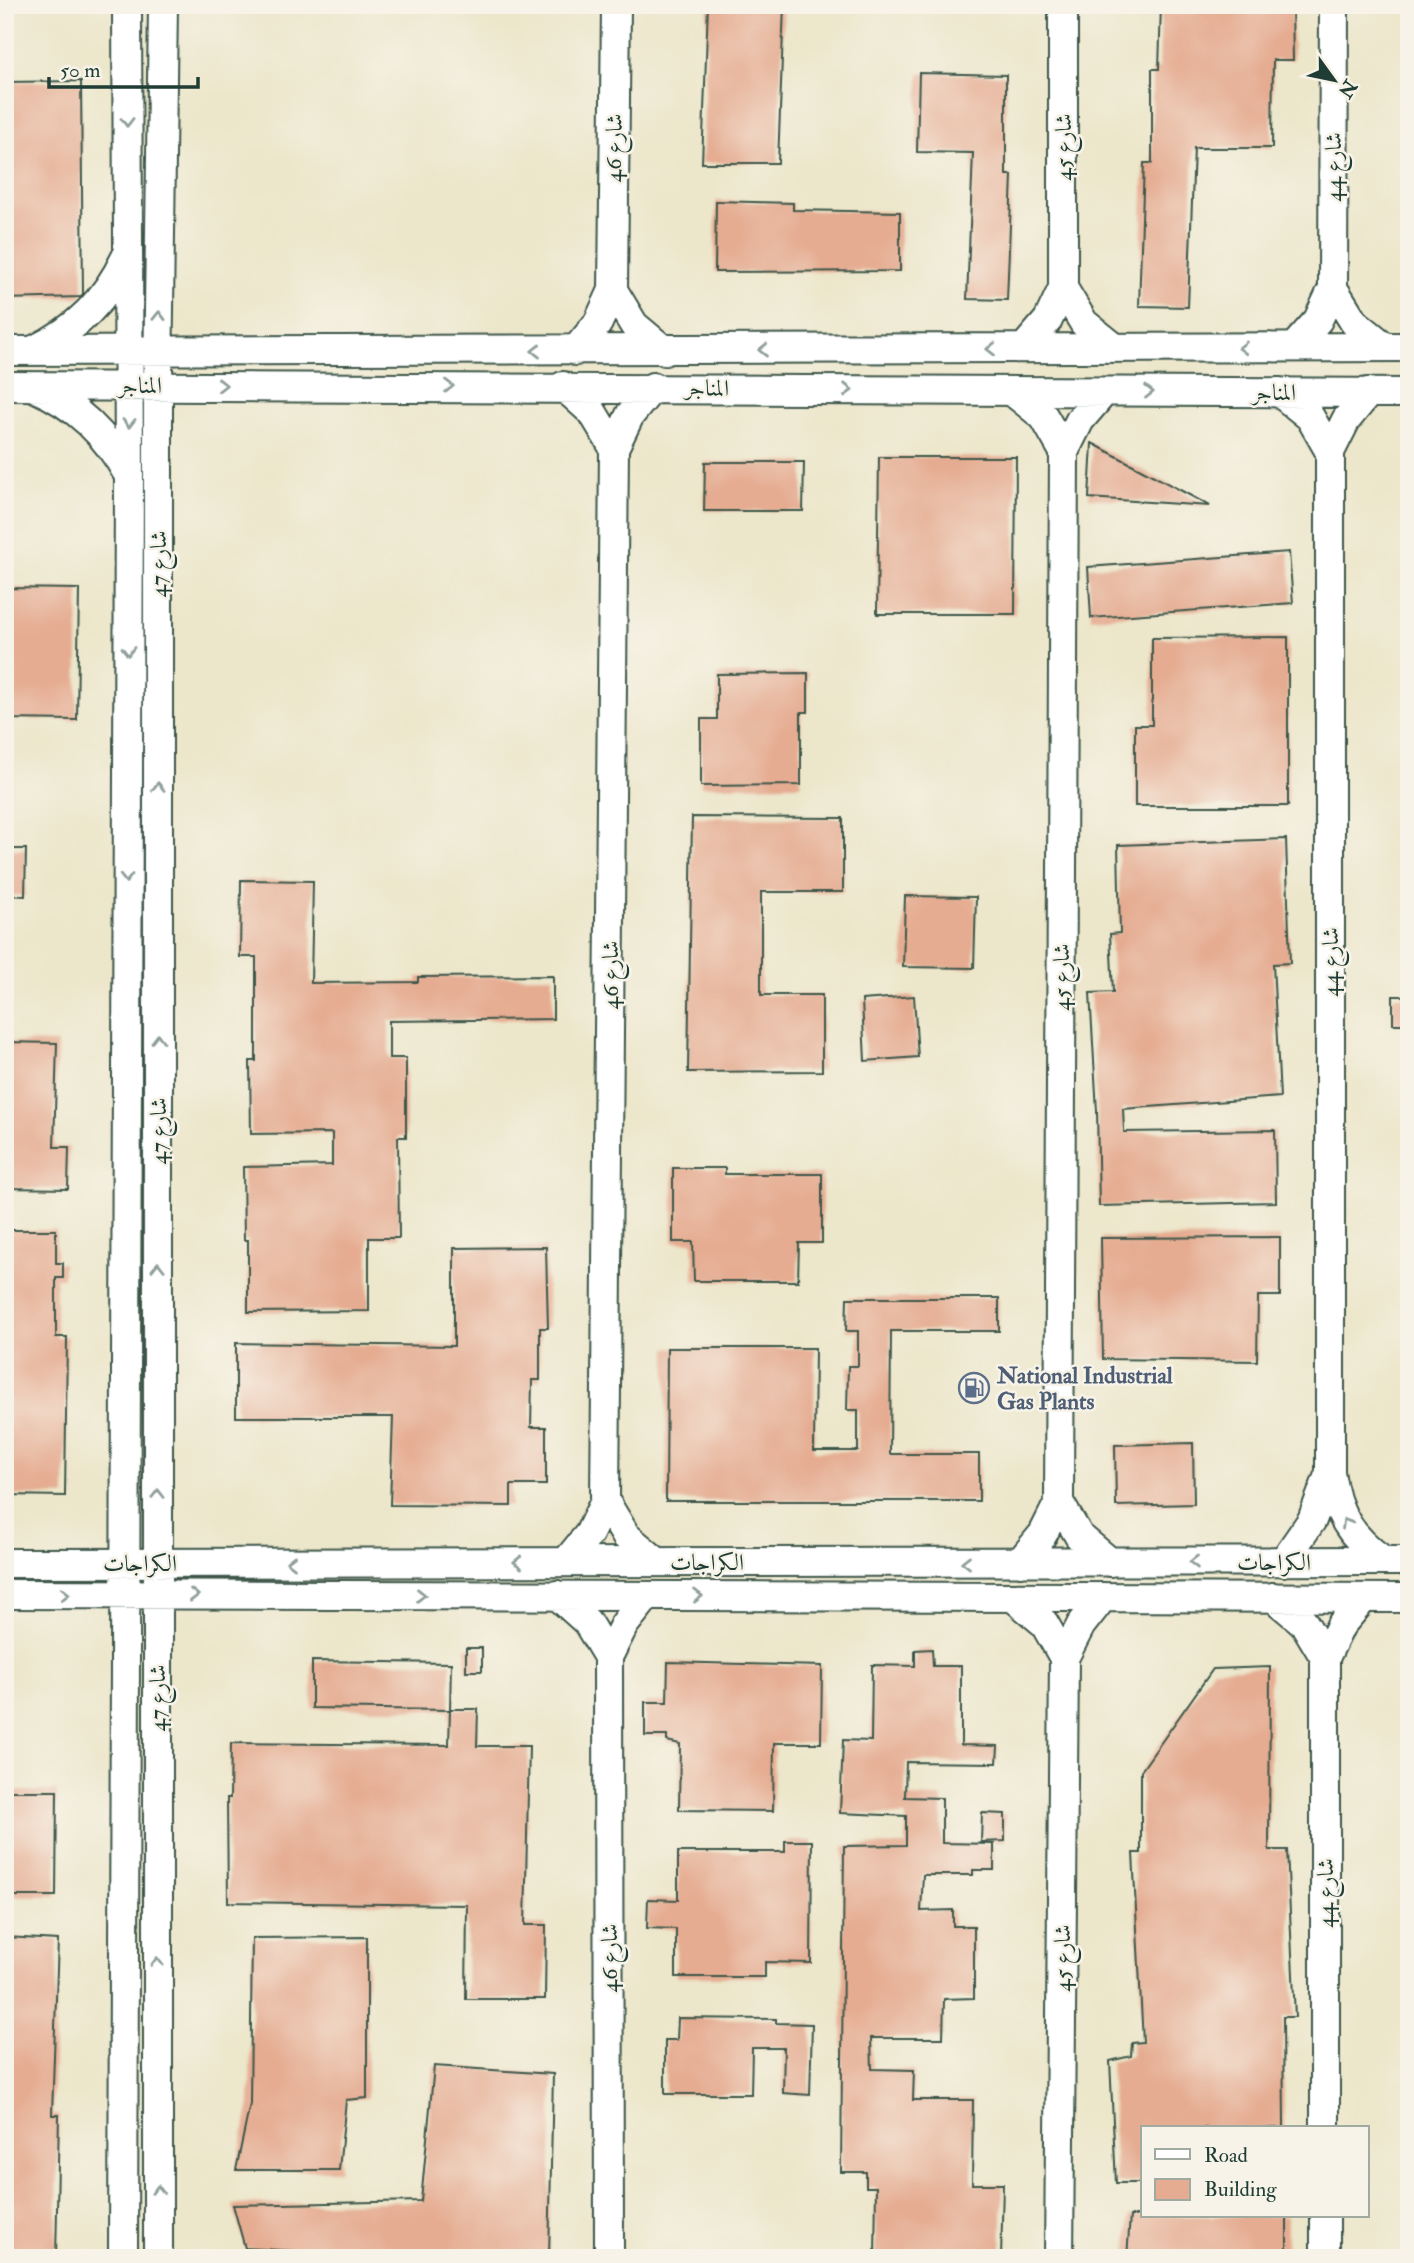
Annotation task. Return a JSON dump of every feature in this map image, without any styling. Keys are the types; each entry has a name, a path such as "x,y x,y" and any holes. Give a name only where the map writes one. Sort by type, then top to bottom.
{"street":[{"name":"شارع 47","path":"123,2258 126,1595 124,1214 129,475 127,5"},
{"name":"شارع 47","path":"158,2258 158,385 163,5"},
{"name":"شارع 46","path":"575,351 597,323 613,290 616,5"},
{"name":"شارع 45","path":"1024,348 1048,320 1063,288 1063,5"},
{"name":"شارع 44","path":"1294,347 1318,320 1333,288 1334,5"},
{"path":"19,352 63,336 90,313 112,286 128,255"},
{"path":"1063,288 1084,323 1115,348"},
{"path":"1333,288 1354,322 1397,347"},
{"path":"613,290 634,325 665,351"},
{"name":"المناجر","path":"19,352 1397,347"},
{"path":"18,386 79,412 99,430 129,475"},
{"name":"المناجر","path":"18,386 563,386 1013,392 1409,393"},
{"path":"563,386 593,413 614,448"},
{"name":"شارع 46","path":"566,1562 589,1534 605,1501 614,448 630,415 653,387"},
{"path":"1013,392 1044,417 1064,452"},
{"name":"شارع 45","path":"1020,1562 1043,1534 1059,1502 1064,452 1080,420 1104,392"},
{"name":"شارع 44","path":"1279,392 1310,417 1330,452"},
{"name":"شارع 44","path":"1369,393 1346,420 1330,452 1330,1472 1334,1499 1345,1524 1362,1545 1396,1561"},
{"name":"شارع 44","path":"1283,1562 1312,1520 1330,1472"},
{"path":"605,1501 626,1536 657,1562"},
{"path":"1059,1502 1079,1536 1110,1562"},
{"name":"الكراجات","path":"5,1563 1396,1561"},
{"name":"الكراجات","path":"5,1594 1409,1598"},
{"path":"556,1595 587,1622 608,1657"},
{"name":"شارع 46","path":"610,2258 608,1657 624,1625 647,1596"},
{"path":"1013,1597 1044,1623 1064,1658"},
{"name":"شارع 45","path":"1059,2258 1064,1658 1081,1625 1104,1597"},
{"path":"1273,1597 1304,1623 1325,1658"},
{"name":"شارع 44","path":"1325,2126 1325,1658 1341,1625 1364,1598"},
{"path":"1325,2218 1325,2258"}],"building":[{"path":"708,5 784,5 778,163 702,163"},
{"path":"1161,5 1292,5 1293,60 1273,60 1272,148 1194,148 1188,307 1139,306 1144,163 1152,163 1152,69 1159,69"},
{"path":"919,73 1006,75 1006,175 1012,175 1007,300 967,299 973,153 917,152"},
{"path":"81,81 83,294 80,297 5,299 5,82"},
{"path":"716,201 793,203 793,210 900,212 900,271 715,272"},
{"path":"1092,443 1210,506 1089,498"},
{"path":"879,457 1016,457 1015,614 877,614"},
{"path":"705,462 804,462 803,511 704,511"},
{"path":"1289,552 1293,603 1091,618 1088,567"},
{"path":"5,588 79,589 77,720 5,719"},
{"path":"1288,637 1288,806 1135,806 1135,725 1152,725 1152,638"},
{"path":"808,673 808,712 801,712 801,785 701,786 701,719 717,719 717,674"},
{"path":"692,817 843,818 843,892 761,892 761,995 822,995 822,1071 688,1072"},
{"path":"1286,839 1290,963 1273,964 1280,1097 1123,1109 1124,1132 1275,1130 1276,1202 1099,1206 1090,993 1113,992 1110,934 1120,933 1118,845"},
{"path":"5,849 26,849 25,896 5,895"},
{"path":"241,880 313,881 311,983 418,982 418,977 553,976 553,1019 389,1021 389,1058 406,1058 406,1137 398,1137 399,1238 369,1238 369,1311 248,1312 248,1240 244,1240 243,1167 332,1165 332,1133 251,1134 250,1061 256,1061 256,957 240,957"},
{"path":"905,896 976,897 974,968 903,967"},
{"path":"914,996 918,1057 865,1061 862,1000"},
{"path":"1393,996 1409,996 1409,1024 1393,1024"},
{"path":"5,1042 57,1043 54,1147 69,1147 68,1189 5,1188"},
{"path":"673,1168 725,1168 725,1174 822,1174 822,1243 799,1243 798,1281 694,1281 693,1242 673,1242"},
{"path":"9,1230 56,1230 56,1263 63,1263 63,1278 56,1278 56,1337 67,1337 65,1496 5,1495"},
{"path":"1280,1237 1280,1296 1258,1296 1257,1361 1103,1359 1101,1238"},
{"path":"546,1247 548,1328 540,1328 540,1380 532,1380 531,1427 546,1427 546,1485 511,1485 511,1506 390,1505 393,1417 236,1417 236,1343 454,1346 454,1248"},
{"path":"847,1298 999,1298 999,1331 891,1331 890,1454 979,1454 979,1501 666,1501 667,1348 815,1348 814,1451 858,1451 858,1410 847,1410 848,1366 858,1366 858,1331 846,1331"},
{"path":"1193,1443 1194,1504 1116,1506 1115,1445"},
{"path":"466,1648 482,1648 482,1671 466,1671"},
{"path":"932,1649 933,1666 961,1666 961,1745 998,1746 997,1763 906,1762 905,1797 942,1798 942,1843 994,1844 994,1870 973,1870 973,1875 923,1875 921,1911 953,1910 953,1926 974,1926 974,1998 944,1999 943,2038 871,2038 872,2069 914,2070 913,2100 973,2100 972,2184 1003,2184 1001,2258 875,2258 876,2187 866,2187 866,2172 841,2172 844,1846 906,1845 906,1816 840,1813 843,1740 871,1741 872,1665 915,1666 915,1650"},
{"path":"312,1661 451,1663 450,1710 312,1708"},
{"path":"668,1662 822,1666 821,1743 774,1743 773,1811 679,1810 680,1744 667,1741 667,1736 645,1736 645,1702 667,1702"},
{"path":"1270,1667 1269,1850 1287,1850 1295,2017 1283,2017 1284,2126 1141,2126 1141,2183 1116,2183 1110,2061 1131,2056 1132,2043 1143,2042 1133,1853 1141,1853 1141,1771 1213,1669"},
{"path":"450,1709 478,1709 477,1746 529,1746 525,1925 546,1925 545,1999 466,1999 467,1905 228,1902 227,1798 230,1798 231,1743 449,1745"},
{"path":"5,1791 57,1791 56,1896 5,1896"},
{"path":"982,1813 1005,1814 1005,1841 981,1842"},
{"path":"785,1841 812,1841 811,1963 765,1962 765,1977 676,1977 676,1929 647,1928 648,1899 678,1900 678,1852 785,1852"},
{"path":"5,1937 58,1940 52,2115 59,2115 56,2258 5,2258"},
{"path":"367,1937 367,2098 346,2100 339,2170 236,2170 250,2104 252,1938"},
{"path":"678,2018 776,2019 776,2023 812,2024 810,2095 783,2093 784,2048 752,2048 751,2094 665,2094 665,2040 677,2040"},
{"path":"434,2066 553,2074 549,2258 413,2258 245,2248 233,2205 421,2201"},
{"path":"1130,2216 1287,2218 1287,2258 1127,2258"}],"place":[{"name":"National Industrial Gas Plants","path":"974,1388"}]}
